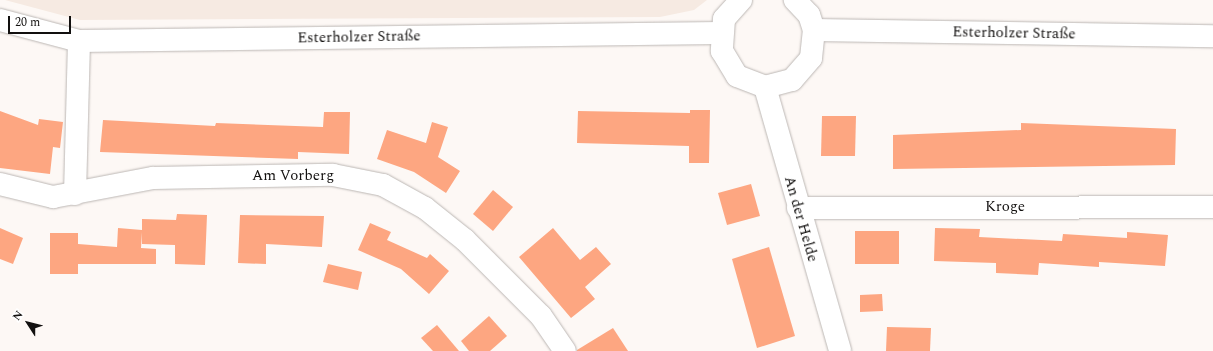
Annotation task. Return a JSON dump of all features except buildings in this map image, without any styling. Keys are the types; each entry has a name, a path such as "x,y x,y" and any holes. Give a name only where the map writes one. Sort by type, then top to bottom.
{"street":[{"path":"741,0 724,19 720,33 722,51 730,68 745,81 765,87 792,80 803,70 815,45 814,30 809,15 795,0"},
{"name":"Esterholzer Straße","path":"0,20 78,41 720,33"},
{"name":"Esterholzer Straße","path":"814,30 1213,36"},
{"path":"75,194 78,41"},
{"name":"An der Helde","path":"765,87 798,208 840,351"},
{"name":"Am Vorberg","path":"0,184 53,197 153,178 333,174 383,185 426,208 465,240 541,316 565,351"},
{"name":"Kroge","path":"798,208 1213,207"}],"shaded area":[{"path":"5,0 707,0 694,10 660,17 80,20"}]}
